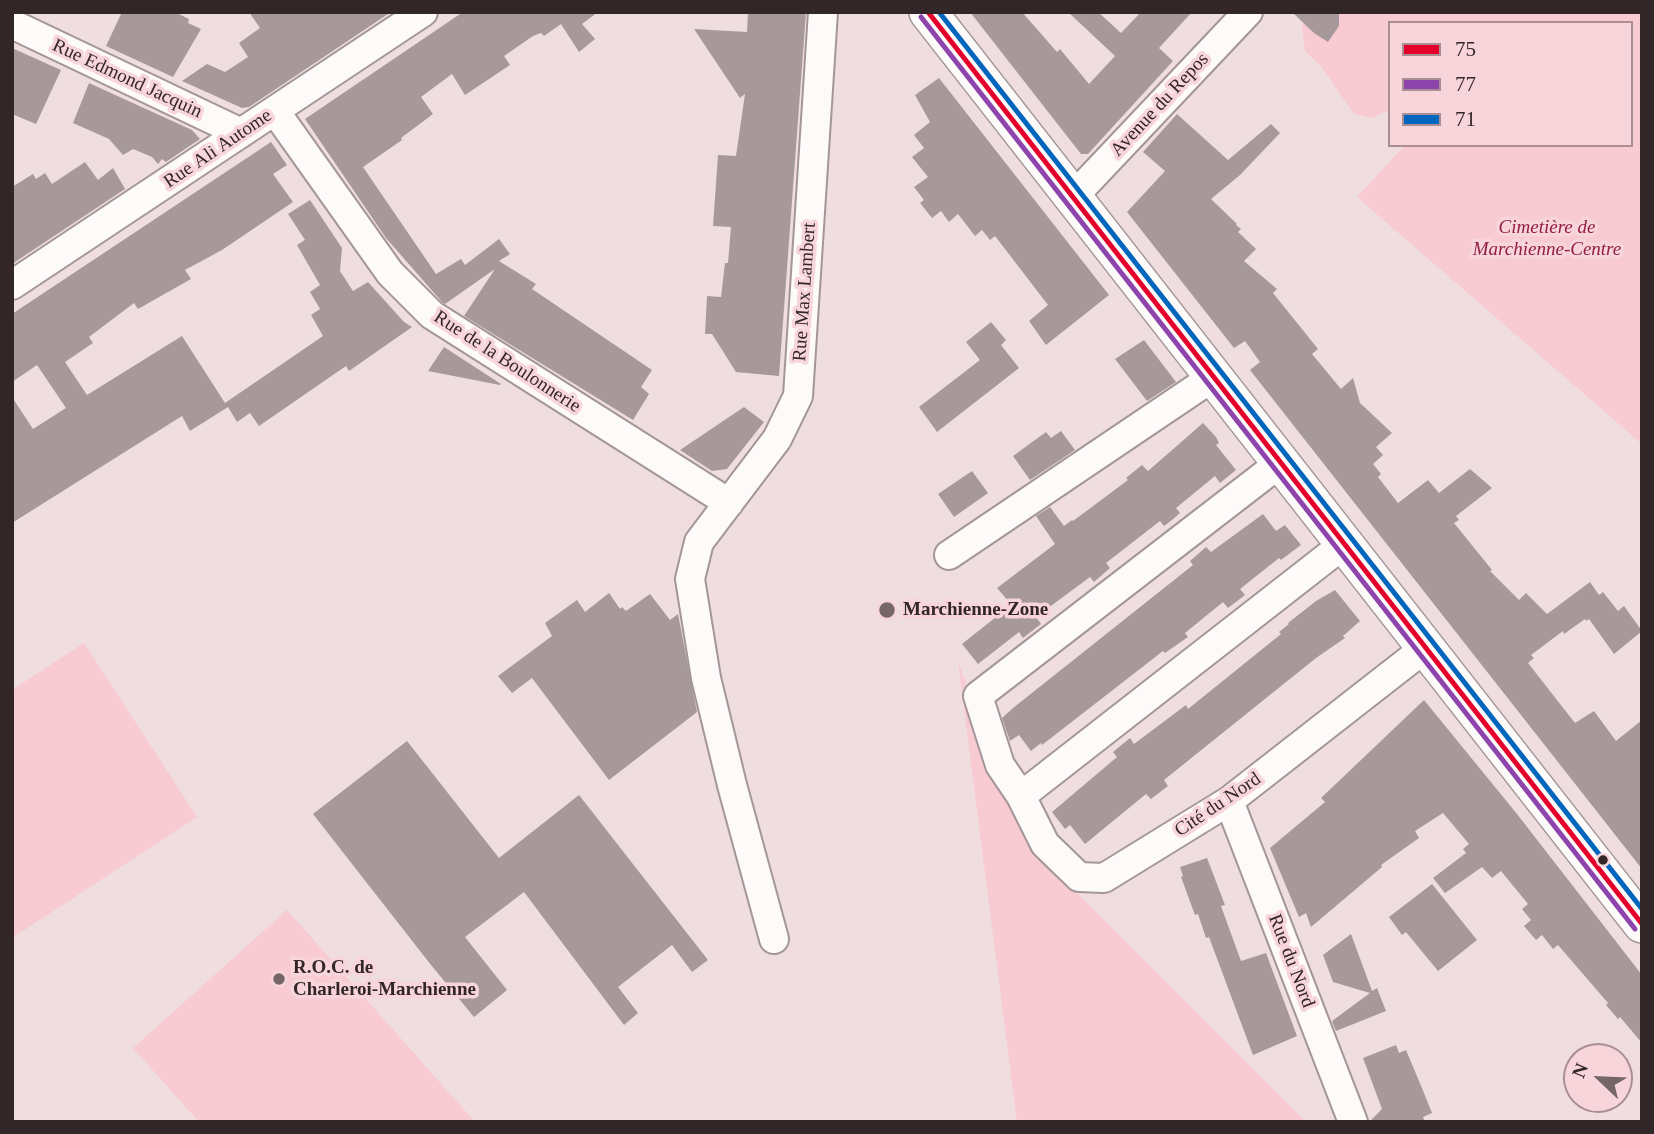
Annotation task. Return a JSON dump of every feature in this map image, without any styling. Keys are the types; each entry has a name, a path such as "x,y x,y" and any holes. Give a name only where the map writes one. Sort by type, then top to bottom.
{"main road":[{"path":"928,12 1642,924"}],"street":[{"name":"Rue Ali Autome","path":"12,285 423,12"},
{"name":"Rue Max Lambert","path":"774,939 706,678 690,579 699,542 777,439 798,396 823,12"},
{"name":"Avenue du Repos","path":"1073,197 1248,12"},
{"name":"Rue Edmond Jacquin","path":"12,24 241,133"},
{"name":"Rue de la Boulonnerie","path":"275,111 390,272 432,315 729,503"},
{"path":"949,555 1213,377"},
{"name":"Cité du Nord","path":"1280,463 978,696 1000,765 1021,796 1045,844 1079,877 1104,878 1229,801 1425,648"},
{"path":"1021,796 1344,544"},
{"name":"Rue du Nord","path":"1229,801 1353,1122"}],"green space":[{"name":"Cimetière de Marchienne-Centre","path":"1305,12 1642,12 1642,444 1357,197 1403,147 1633,147 1633,21 1388,21 1388,111 1371,118 1354,114 1321,66 1305,51 1302,25"},
{"path":"84,643 197,817 12,938 12,690"},
{"path":"958,662 1029,845 1306,1122 1017,1122"},
{"name":"R.O.C. de Charleroi-Marchienne","path":"287,910 475,1122 199,1122 133,1048"}],"building":[{"path":"122,12 175,12 201,29 173,77 106,46"},
{"path":"249,12 391,12 249,107 242,108 182,81 207,64 225,72 248,57 239,43 260,28"},
{"path":"463,12 598,12 582,24 595,39 579,52 561,24 544,36 541,33 533,36 504,56 510,65 465,95 452,74 421,97 433,114 363,167 436,274 461,259 465,265 499,239 510,254 499,261 536,284 532,289 652,370 641,387 649,394 633,420 464,316 495,269 445,304 442,302 386,238 305,119"},
{"path":"748,12 806,12 779,376 736,372 712,334 705,334 707,296 721,297 725,263 728,263 731,227 713,226 718,155 736,156 745,94 740,98 694,29 747,32"},
{"path":"970,12 1022,12 1057,52 1060,49 1089,84 1115,56 1068,12 1098,12 1121,33 1141,12 1192,12 1159,48 1173,61 1088,154 1081,154"},
{"path":"1292,12 1339,12 1339,26 1328,42"},
{"path":"12,48 61,70 36,124 12,114"},
{"path":"939,78 1109,295 1046,345 1029,321 1048,305 995,236 990,240 982,230 975,236 958,214 949,222 941,211 932,218 920,203 924,200 914,187 928,177 912,157 924,148 914,135 930,122 915,95"},
{"path":"89,83 192,130 200,139 166,162 162,159 158,164 152,157 133,149 123,155 109,139 73,123"},
{"path":"1177,114 1228,160 1271,124 1280,133 1240,175 1211,199 1237,224 1241,229 1238,232 1256,249 1244,261 1277,289 1273,293 1318,349 1312,354 1341,389 1353,378 1360,403 1392,433 1376,447 1383,455 1373,464 1381,474 1378,477 1398,503 1428,480 1439,493 1470,469 1492,488 1456,516 1459,520 1454,523 1492,570 1490,571 1519,600 1526,593 1547,614 1590,582 1599,595 1603,592 1618,611 1624,606 1642,631 1614,654 1589,619 1585,619 1564,634 1563,631 1531,655 1534,658 1528,663 1575,723 1594,711 1616,741 1642,720 1642,869 1250,370 1260,362 1245,341 1234,348 1127,212 1165,171 1143,152"},
{"path":"271,142 287,165 273,174 293,202 222,250 185,270 191,279 138,309 134,303 89,337 93,343 65,362 87,395 182,336 225,403 323,336 311,315 320,309 310,292 320,285 297,245 305,240 288,214 310,200 342,248 340,271 353,291 368,282 404,322 412,327 349,371 346,366 259,426 250,413 237,422 228,407 190,431 182,416 12,523 12,397 33,429 66,408 37,365 12,382 12,314"},
{"path":"85,162 98,180 113,168 125,189 12,264 12,187 33,174 36,179 45,173 52,184"},
{"path":"991,322 1006,340 1001,345 1019,368 937,432 919,407 980,360 966,342"},
{"path":"1144,340 1176,382 1147,401 1115,359"},
{"path":"444,347 501,384 428,371"},
{"path":"744,407 764,422 727,469 712,471 680,450"},
{"path":"1203,423 1216,437 1219,443 1216,445 1236,470 1220,483 1215,476 1176,508 1180,513 1172,520 1164,526 1160,521 1106,563 1110,568 1094,582 1090,577 1036,617 1041,624 1023,638 1019,632 978,664 962,644 1010,603 997,588 1055,544 1036,516 1050,507 1064,526 1073,521 1128,480 1126,478 1142,465 1148,471"},
{"path":"1061,431 1075,450 1030,480 1013,456 1046,432 1051,438"},
{"path":"972,471 988,493 954,517 938,494"},
{"path":"1263,514 1276,531 1285,525 1301,545 1281,560 1279,558 1240,589 1245,595 1228,608 1223,602 1185,633 1188,637 1165,653 1163,651 1042,745 1041,743 1031,751 1019,735 1010,741 1002,718 1013,708 1193,565 1190,561 1206,547 1211,552"},
{"path":"1335,590 1360,621 1343,636 1345,638 1316,658 1164,780 1168,786 1151,799 1146,794 1085,844 1070,825 1065,829 1052,812 1117,757 1113,752 1130,738 1134,744 1186,705 1188,709 1281,634 1279,632 1288,623"},
{"path":"609,593 620,609 622,607 626,611 650,594 670,620 678,614 697,712 609,780 532,678 512,693 498,676 552,636 545,623 577,600 585,612"},
{"path":"1424,700 1642,975 1642,1043 1606,1005 1608,1003 1558,945 1553,949 1542,935 1536,940 1524,926 1531,920 1522,909 1528,904 1501,871 1492,878 1482,867 1445,893 1433,878 1466,853 1463,849 1469,844 1443,813 1415,831 1419,838 1381,865 1382,867 1311,927 1306,913 1299,917 1270,848 1325,802 1321,798"},
{"path":"407,741 499,858 579,795 708,960 692,972 672,945 618,987 638,1013 624,1025 524,892 465,937 507,990 474,1017 313,814"},
{"path":"1207,858 1225,905 1221,906 1241,961 1266,953 1297,1036 1253,1055 1209,937 1206,938 1198,914 1195,915 1181,877 1180,867"},
{"path":"1432,884 1477,940 1438,971 1406,932 1402,935 1389,917"},
{"path":"1351,934 1372,991 1377,988 1386,1011 1336,1031 1332,1021 1370,993 1333,982 1323,955"},
{"path":"1396,1045 1399,1053 1406,1050 1432,1113 1423,1117 1425,1122 1369,1122 1382,1109 1363,1058"}],"transit line":[{"name":"75","path":"928,12 1642,924"},
{"name":"71","path":"939,12 1642,909"},
{"name":"77","path":"921,17 1635,929"}],"place":[{"name":"Marchienne-Zone","path":"887,610"},
{"name":"R.O.C. de Charleroi-Marchienne","path":"279,979"}]}
